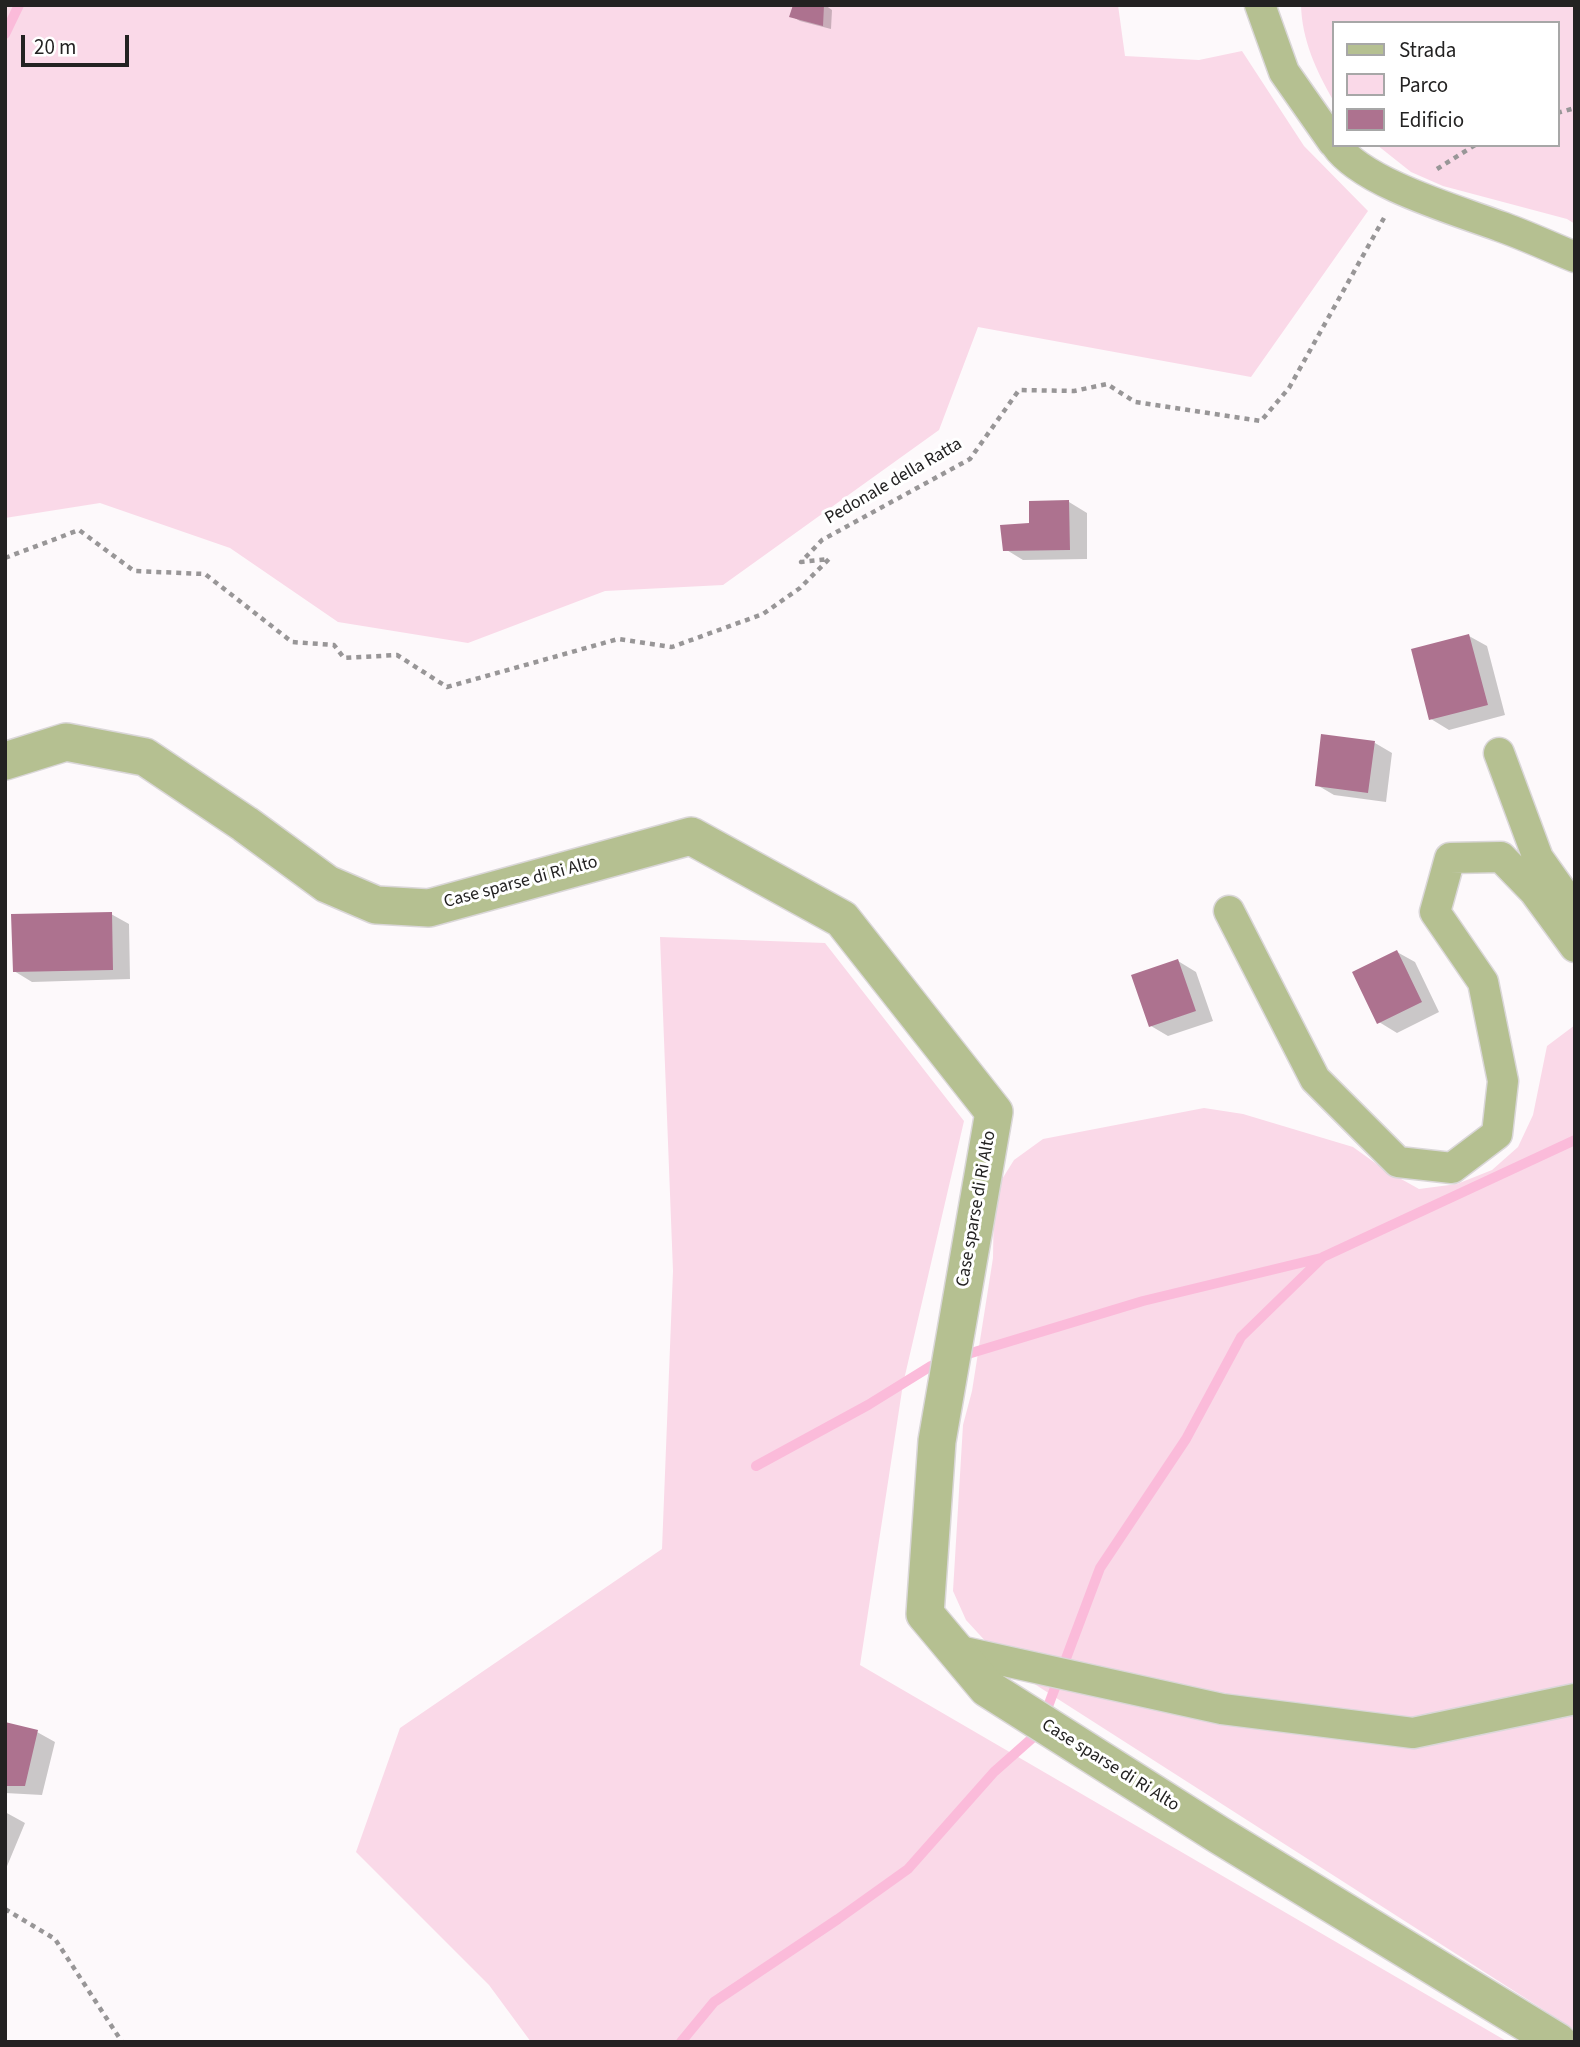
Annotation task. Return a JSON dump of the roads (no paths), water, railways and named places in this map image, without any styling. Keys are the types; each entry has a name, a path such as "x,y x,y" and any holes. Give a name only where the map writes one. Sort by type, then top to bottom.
{"street":[{"path":"1260,5 1284,72 1332,141"},
{"path":"1336,147 1343,156 1400,190 1575,257"},
{"name":"Case sparse di Ri Alto","path":"5,761 66,742 145,757 245,824 327,884 376,905 429,908 691,836 842,919 994,1112 937,1441 925,1614 987,1688 1219,1836 1558,2042"},
{"path":"1499,752 1538,858 1575,910"},
{"path":"1229,911 1315,1079 1398,1162 1452,1168 1497,1134 1503,1081 1483,982 1435,912 1450,858 1501,857 1534,891 1575,947"},
{"path":"956,1650 1222,1709 1413,1733 1575,1699"}],"waterway":[{"path":"5,34 19,5"},
{"path":"681,2042 714,2002 908,1869 994,1772 1038,1733 1100,1568 1186,1439 1241,1337 1323,1257 1575,1140"},
{"path":"958,1357 1143,1301 1321,1258"},
{"path":"756,1466 868,1405 931,1366 943,1362"}]}
